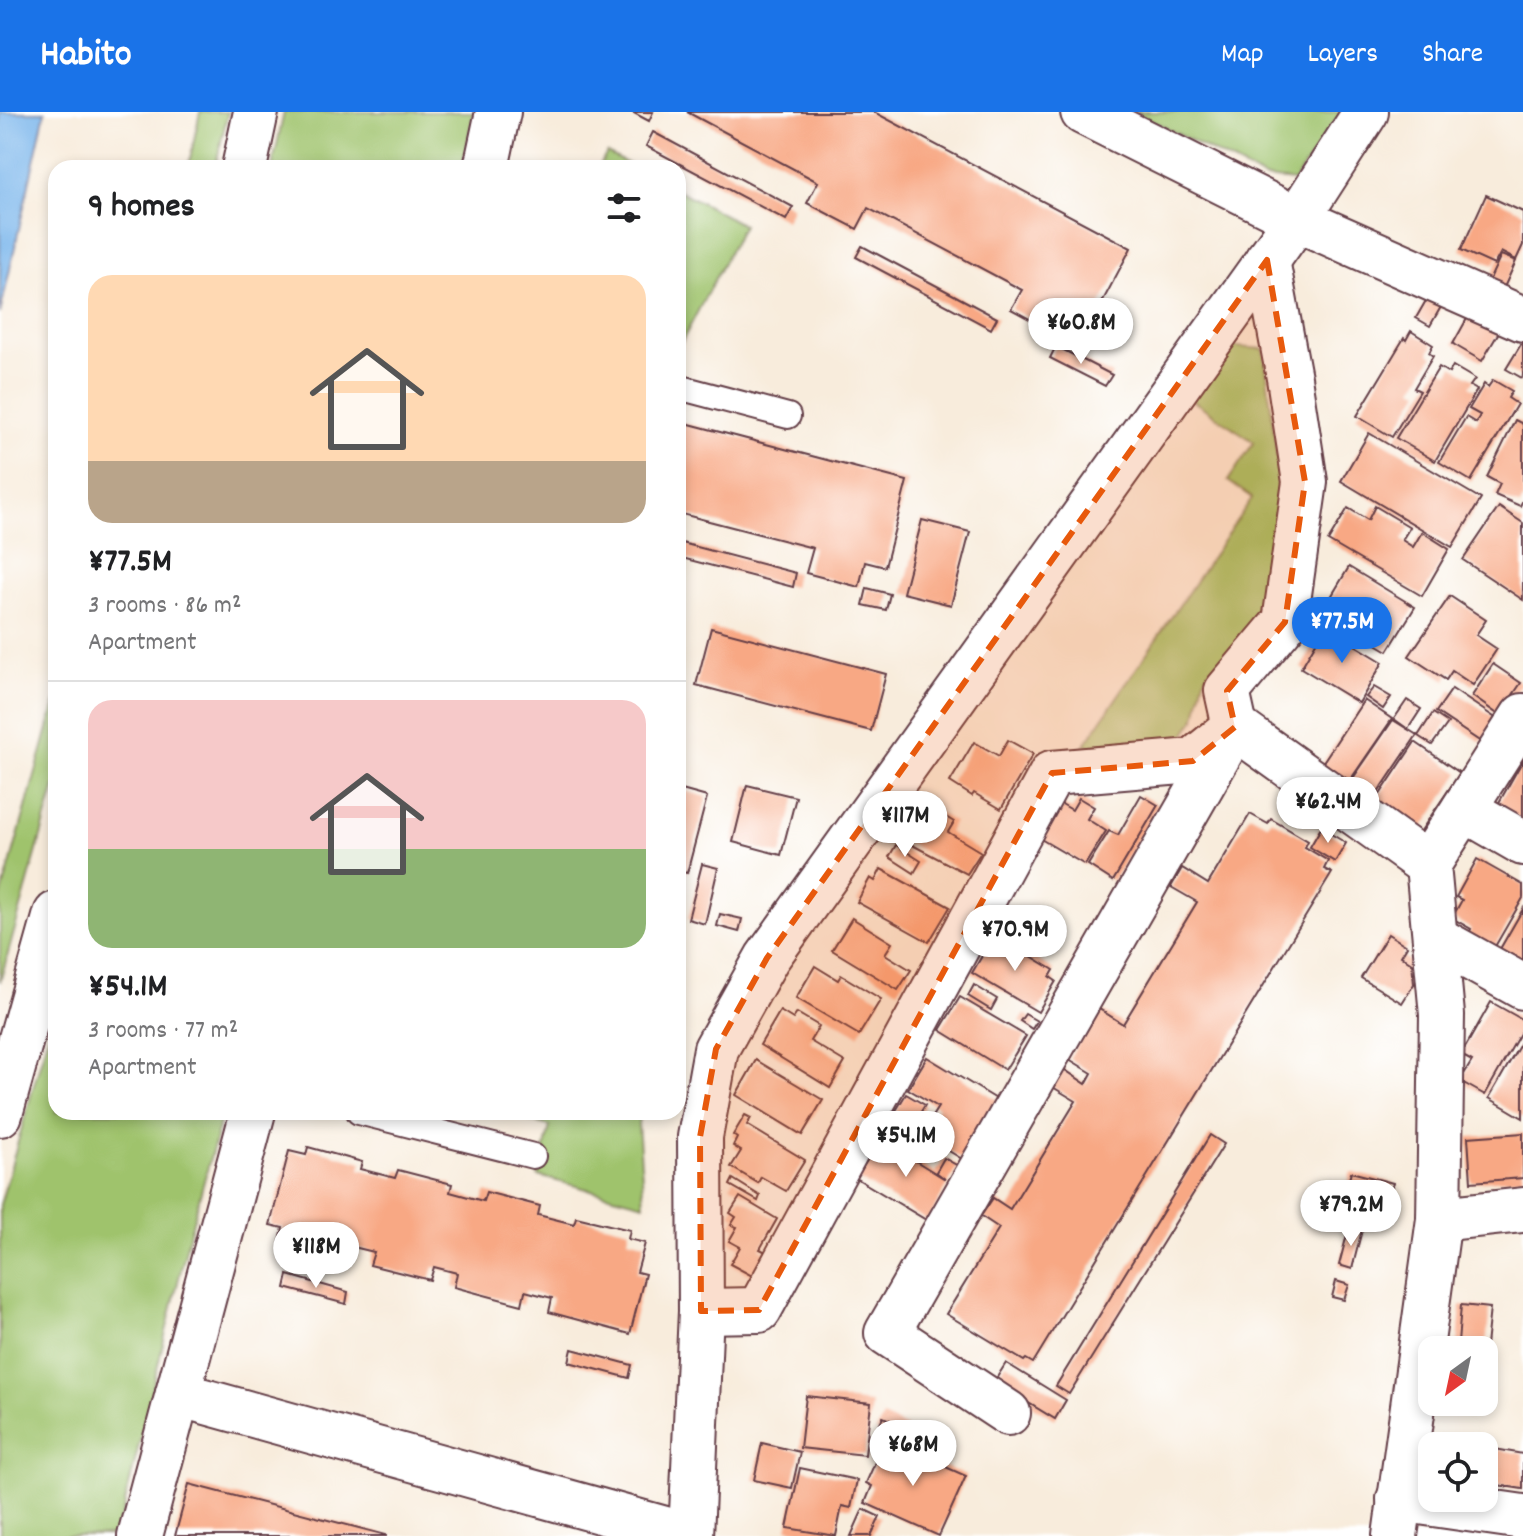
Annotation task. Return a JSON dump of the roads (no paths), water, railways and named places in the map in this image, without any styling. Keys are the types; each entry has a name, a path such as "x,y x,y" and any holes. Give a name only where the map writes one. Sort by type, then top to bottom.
{"street":[{"path":"246,160 256,112"},
{"path":"488,160 498,112"},
{"path":"1083,112 1297,219 1523,319"},
{"path":"178,1394 691,1536 701,1311 700,1137 716,1049 767,958 1297,219 1366,112"},
{"path":"1267,260 1305,482 1285,622 1227,691 1235,727 1428,865"},
{"path":"1523,716 1428,865 1442,1015 1439,1219 1397,1517 1523,1517"},
{"path":"701,1311 759,1310 1052,773 1193,761 1235,727"},
{"path":"1008,1413 887,1333 1235,727"},
{"path":"1464,809 1523,843"},
{"path":"1435,938 1523,987"},
{"path":"0,1114 48,943"},
{"path":"140,1536 251,1120"},
{"path":"1439,1219 1523,1210"}],"lane":[{"path":"686,389 788,416"},
{"path":"391,1120 533,1156"}],"water":[{"path":"0,112 45,112 0,314"}]}
